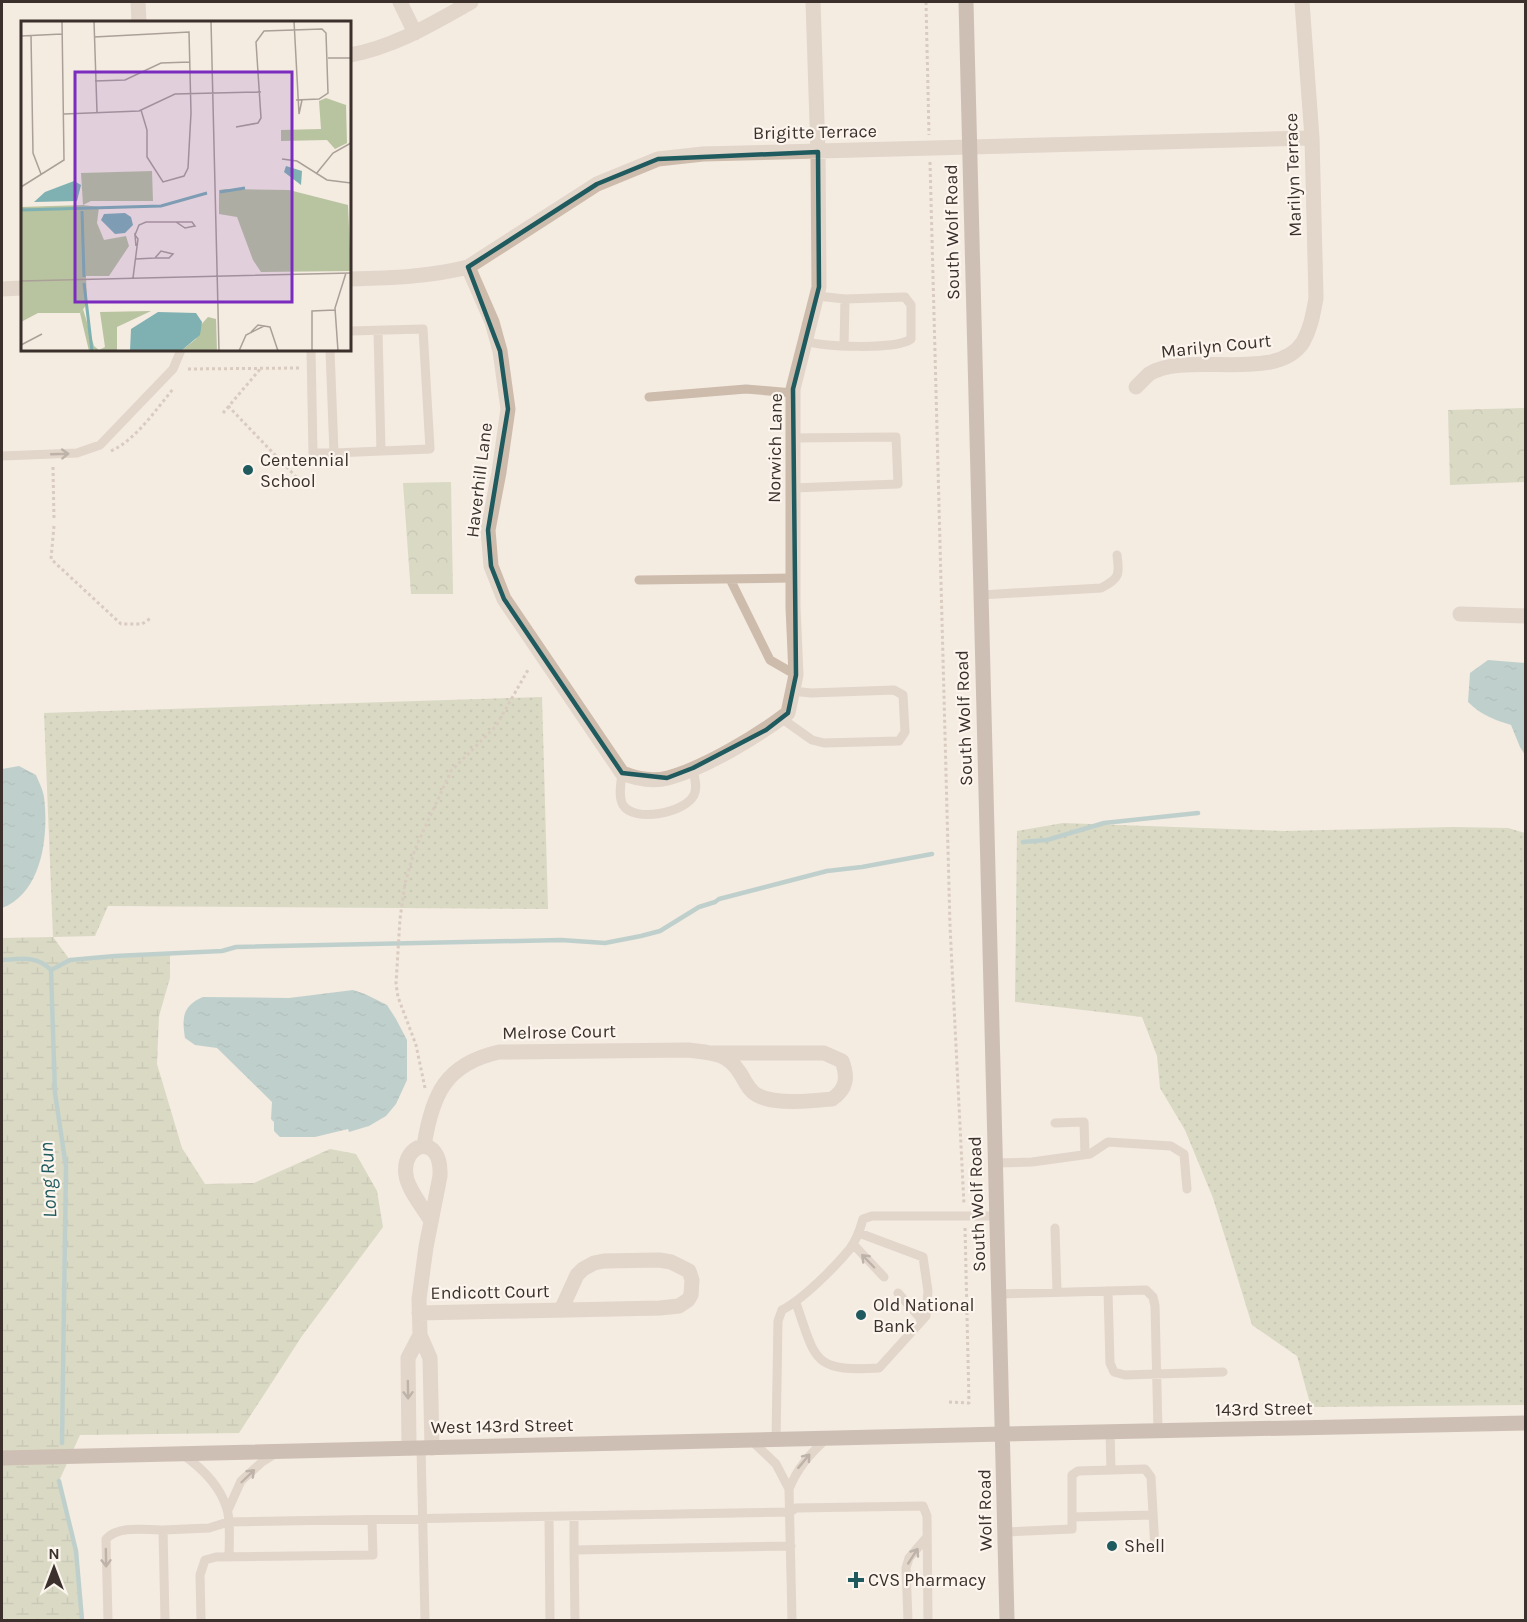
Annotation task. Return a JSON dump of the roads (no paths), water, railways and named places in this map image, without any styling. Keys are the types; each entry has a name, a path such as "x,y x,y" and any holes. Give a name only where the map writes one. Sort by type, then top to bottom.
{"main road":[{"name":"South Wolf Road","path":"966,2 1003,1434"},
{"name":"143rd Street","path":"1003,1434 1526,1423"},
{"name":"West 143rd Street","path":"2,1458 1003,1434"},
{"name":"Wolf Road","path":"1003,1434 1007,1620"}],"street":[{"path":"138,2 139,21"},
{"path":"400,2 415,33"},
{"path":"351,55 383,46 415,33 471,2"},
{"name":"Norwich Lane","path":"781,718 788,713 796,675 794,393 819,287 818,152 813,2"},
{"name":"Marilyn Terrace","path":"1302,2 1312,138 1316,298 1312,323 1302,344"},
{"name":"Brigitte Terrace","path":"351,279 398,278 451,272 468,267 597,184 658,159 703,154 1312,138"},
{"name":"Haverhill Lane","path":"468,267 498,341 508,409 488,530 491,566 504,599 622,773"},
{"path":"2,289 21,288"},
{"name":"Marilyn Court","path":"1136,387 1150,374 1172,367 1269,363 1287,357 1302,344"},
{"path":"1460,614 1526,616"},
{"path":"622,773 650,780 667,778 693,768 766,730 781,718"},
{"name":"Melrose Court","path":"424,1146 432,1106 449,1077 479,1057 499,1052 688,1050 714,1053 824,1053 842,1061 846,1080 844,1088 832,1099 773,1100 759,1096 749,1089 730,1060 714,1053"},
{"path":"421,1448 430,1358 420,1335 421,1276 431,1221 440,1167 435,1151 424,1146 416,1148 410,1154 405,1173 407,1182 431,1221"},
{"name":"Endicott Court","path":"419,1313 660,1308 679,1306 691,1295 692,1280 689,1271 671,1262 604,1261 583,1269 573,1283 561,1310"},
{"path":"420,1335 408,1358 421,1448"}],"lane":[{"path":"806,341 815,344 844,346 903,344 911,339 911,305 905,297 845,299 817,296"},
{"path":"844,346 845,299"},
{"path":"311,351 313,453 430,449 423,329 351,332"},
{"path":"378,331 381,451"},
{"path":"2,456 77,453 100,445 173,369 181,351"},
{"path":"330,351 334,453"},
{"path":"649,397 746,389 794,393"},
{"path":"794,438 897,436 898,484 794,488"},
{"path":"981,595 1101,588 1114,582 1119,571 1117,555"},
{"path":"639,580 794,578"},
{"path":"730,579 770,660 796,675"},
{"path":"781,718 812,740 824,743 899,741 905,732 903,695 894,690 792,691"},
{"path":"622,773 621,798 626,809 633,812 656,814 668,813 689,802 696,787 693,768"},
{"path":"1055,1123 1084,1122 1085,1154"},
{"path":"995,1163 1032,1162 1090,1154 1108,1142 1171,1146 1184,1154 1187,1189"},
{"path":"776,1439 778,1321 782,1310 796,1303 852,1244 859,1233 863,1219 872,1216 997,1216"},
{"path":"1055,1228 1057,1292"},
{"path":"796,1303 814,1354 825,1364 850,1370 879,1368 926,1316 928,1291 923,1257 859,1233"},
{"path":"852,1244 884,1277"},
{"path":"999,1294 1146,1290 1153,1297 1155,1306 1158,1431"},
{"path":"1108,1291 1110,1363 1114,1372 1125,1375 1223,1372"},
{"path":"898,1293 922,1320"},
{"path":"1110,1431 1111,1470"},
{"path":"792,1620 789,1489 796,1472 807,1456 826,1438"},
{"path":"752,1440 776,1464 789,1489"},
{"path":"421,1448 425,1620"},
{"path":"229,1557 228,1510 241,1481 262,1462 280,1451"},
{"path":"182,1454 202,1469 218,1488 228,1510"},
{"path":"1005,1532 1072,1529 1072,1475 1078,1471 1144,1469 1151,1477 1155,1550"},
{"path":"108,1620 106,1539 112,1533 124,1530 209,1528 228,1522 574,1517 790,1512 796,1508 923,1506 927,1516 928,1620"},
{"path":"1071,1517 1153,1515"},
{"path":"549,1517 550,1620"},
{"path":"574,1517 575,1620"},
{"path":"201,1620 200,1575 205,1560 216,1557 373,1555 372,1521"},
{"path":"163,1530 165,1620"},
{"path":"908,1620 906,1568 909,1558 927,1537"},
{"path":"574,1550 791,1546"}],"water":[{"path":"1488,660 1525,663 1525,755 1511,725 1488,716 1468,702 1470,673"},
{"path":"19,766 36,775 44,797 45,829 40,862 34,877 15,901 2,908 2,769"},
{"path":"353,990 387,1005 396,1019 407,1040 407,1080 396,1104 386,1116 369,1126 349,1132 348,1129 315,1137 280,1137 274,1131 274,1122 271,1119 272,1102 217,1048 195,1045 185,1038 185,1013 191,1004 203,997 289,998"}],"waterway":[{"path":"1023,842 1047,840 1104,823 1198,813"},
{"path":"51,970 70,960 222,951 236,947 561,940 605,943 660,931 699,907 719,899 827,871 932,854"},
{"name":"Long Run","path":"2,960 34,960 51,970 55,1093 66,1167 62,1443"},
{"name":"Long Run","path":"59,1481 76,1551 82,1620"}],"place":[{"name":"Centennial School","path":"248,470"},
{"name":"Old National Bank","path":"861,1315"},
{"name":"Shell","path":"1112,1546"},
{"name":"CVS Pharmacy","path":"856,1580"}]}
